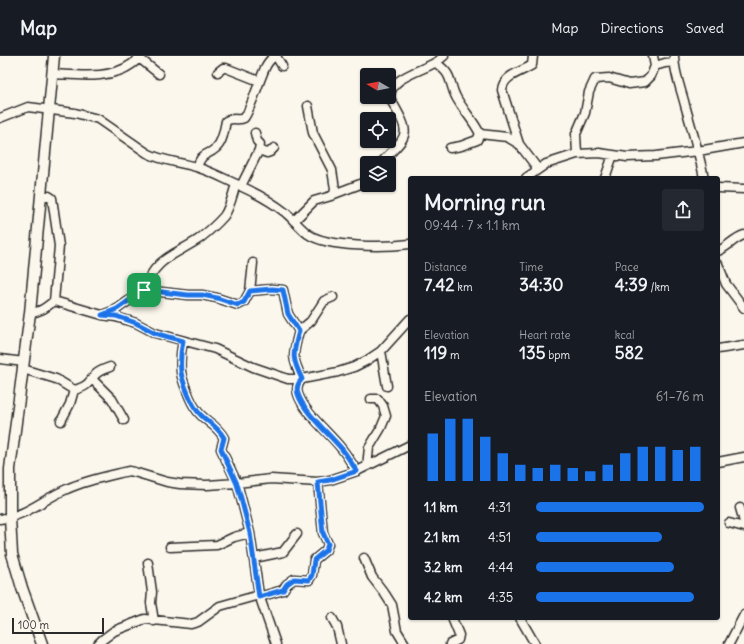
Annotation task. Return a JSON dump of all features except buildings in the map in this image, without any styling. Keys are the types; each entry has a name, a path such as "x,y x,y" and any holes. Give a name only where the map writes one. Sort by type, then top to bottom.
{"main road":[{"path":"42,644 16,568 5,518 30,313 54,56"}],"street":[{"path":"197,167 200,158 206,153 216,149 223,136 226,121 231,118 240,119 245,117 249,111 266,64 275,56 282,66"},
{"path":"388,156 402,141 406,130 404,123 391,100 391,89 395,84 410,74 436,63 444,56"},
{"path":"533,56 532,65 505,80 502,85 502,90 519,144 531,175 546,164 577,154 599,153 627,157 656,156 744,143"},
{"path":"577,154 576,134 585,113 589,92 595,79 609,78 629,84 645,82 655,66 654,56"},
{"path":"53,74 102,74 116,72 131,65 140,57 159,74"},
{"path":"655,66 674,59 704,176"},
{"path":"436,63 444,68 450,78 455,96 477,127 480,134 477,140 461,146 450,148"},
{"path":"218,72 223,68 226,68 259,81"},
{"path":"308,106 313,133 332,170 335,189 334,194"},
{"path":"0,118 28,107 75,113 98,119 155,157 197,167 239,185 270,201 309,234 322,240 339,244 395,246 408,244"},
{"path":"102,315 117,309 144,290 148,279 165,258 198,239 212,228 225,214 239,185 260,150 260,144 257,141 255,133"},
{"path":"480,134 507,137 519,144"},
{"path":"260,150 266,153 270,152 274,148"},
{"path":"606,176 613,155"},
{"path":"294,221 314,201 360,184"},
{"path":"720,188 744,189"},
{"path":"30,313 43,310 54,301 59,246 52,198 49,196 41,196"},
{"path":"720,250 737,237 744,235"},
{"path":"144,290 188,295 202,295 238,305 244,302 250,291 253,263"},
{"path":"720,269 726,284 744,308"},
{"path":"250,291 272,289 283,290 288,314 299,331"},
{"path":"302,379 295,364 293,355 299,331 311,321 324,301 333,297"},
{"path":"54,301 102,315 116,316 136,323 155,333 215,349 253,367 288,379 302,379 338,372 354,367 381,351 408,321"},
{"path":"183,341 181,348 181,373 190,399 196,410 220,431 224,438 221,449 237,484 250,533 259,596 276,644"},
{"path":"720,349 744,345"},
{"path":"381,351 387,386"},
{"path":"0,359 23,365 56,379 74,390 83,388 93,380 95,374 110,366"},
{"path":"302,379 298,383 298,393 305,407 324,431 341,448 357,471"},
{"path":"93,380 112,399 124,420"},
{"path":"61,421 70,404 74,390"},
{"path":"367,466 369,448 381,428 386,416 383,406 378,399 371,398"},
{"path":"5,518 39,506 67,488 129,471 167,482 180,484 237,484 271,479 318,482 330,480 357,471 408,446"},
{"path":"720,462 744,456"},
{"path":"98,644 114,631 145,619 190,624 198,622 220,606 283,590 287,584 294,579 309,580 312,575 314,560 326,550 328,544 323,533 318,482"},
{"path":"740,508 744,522"},
{"path":"729,524 744,527"},
{"path":"170,548 217,545 234,537 250,533"},
{"path":"254,558 284,552 297,534"},
{"path":"364,558 372,577 392,605 397,631 405,644"},
{"path":"148,563 154,621"},
{"path":"729,644 744,615"},
{"path":"332,618 337,627 342,644"},
{"path":"450,644 458,640 459,635 453,620"},
{"path":"521,620 535,644"}],"route":[{"path":"272,289 283,290 288,314 299,331 293,355 295,364 302,379 298,383 298,393 305,407 324,431 341,448 357,471 330,480 318,482 323,533 328,544 326,550 314,560 312,575 309,580 300,578 294,579 287,584 283,590 259,597 250,533 237,484 225,461 221,449 224,438 214,425 196,410 190,399 181,373 181,348 183,341 155,333 136,323 116,316 102,315 117,309 144,290 188,295 202,295 238,305 244,302 250,291 272,289"}]}
